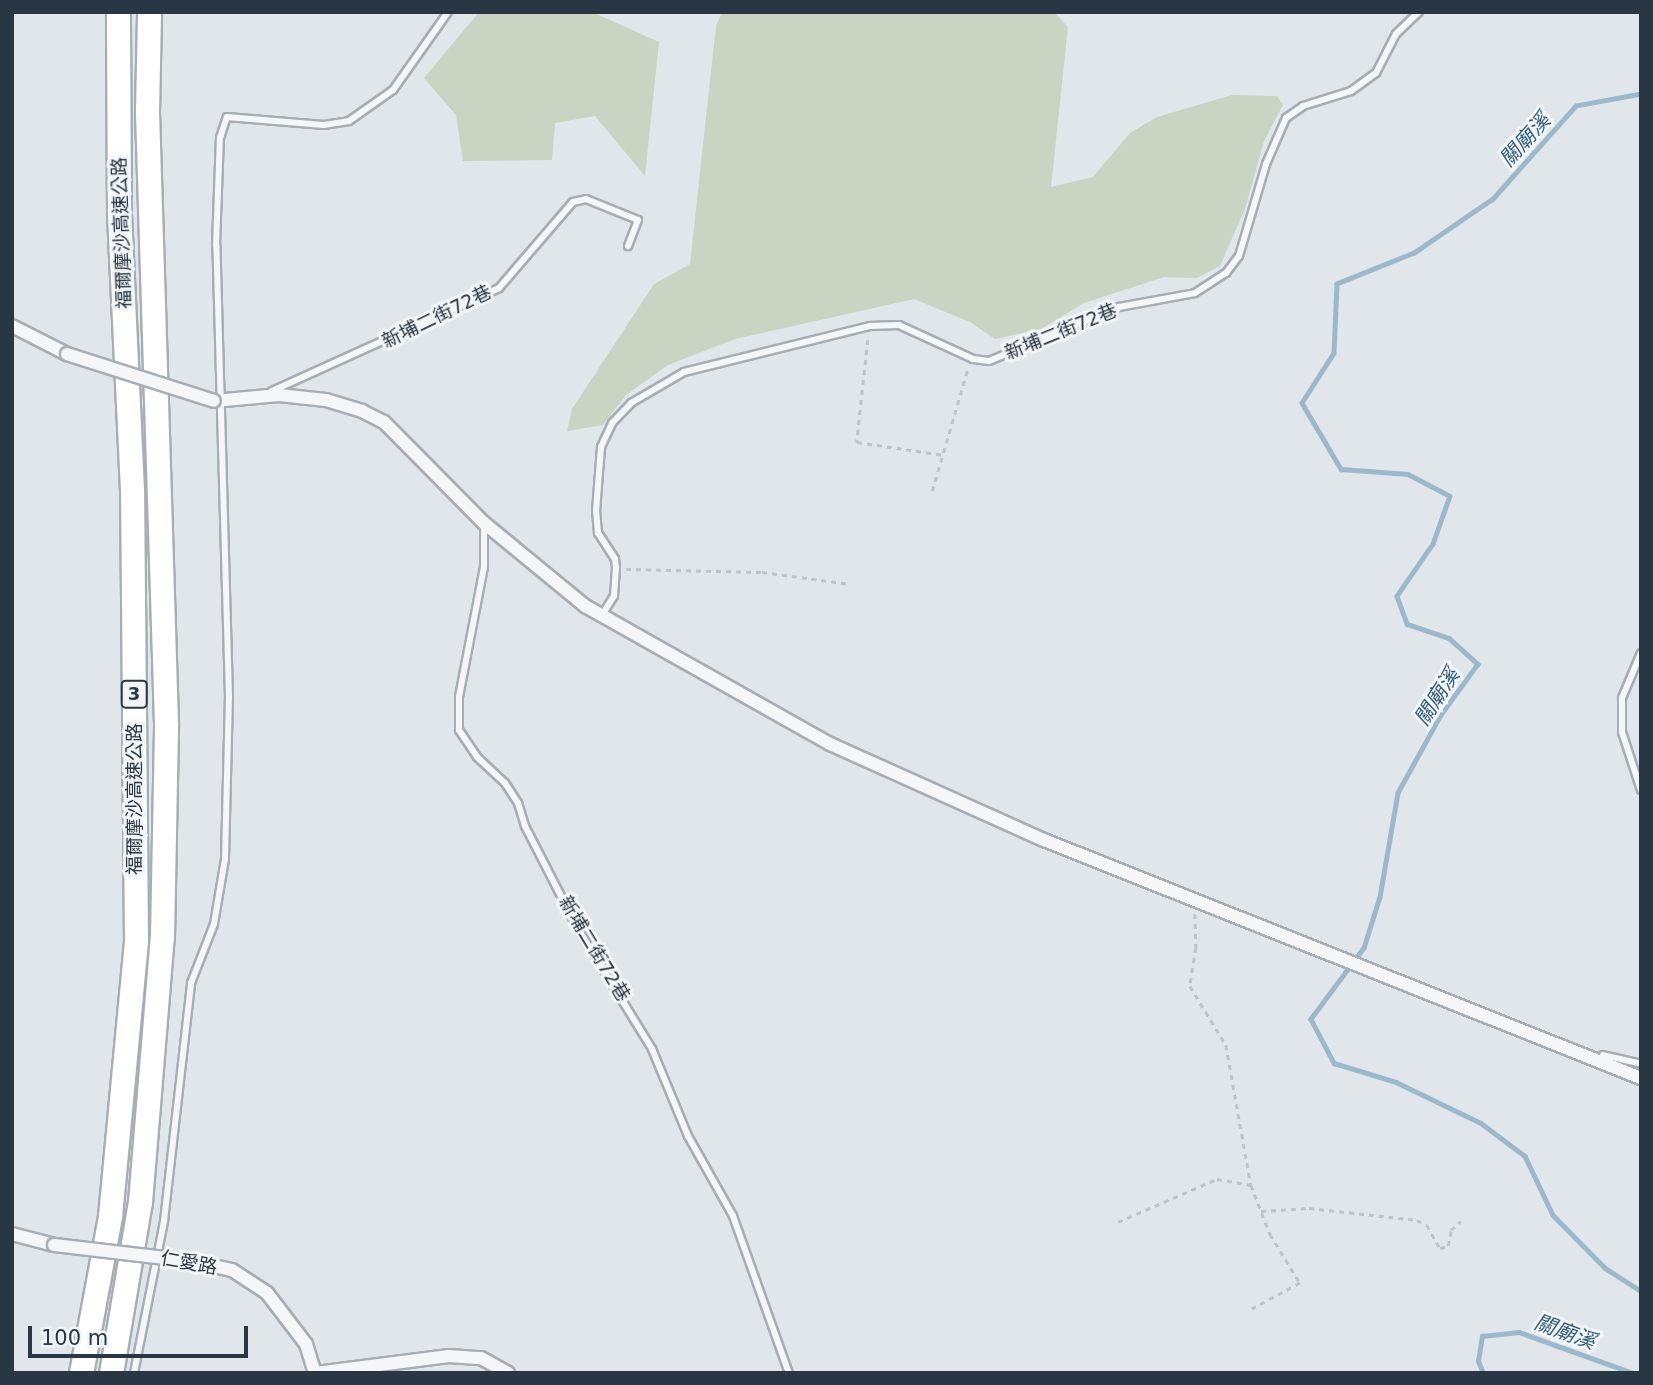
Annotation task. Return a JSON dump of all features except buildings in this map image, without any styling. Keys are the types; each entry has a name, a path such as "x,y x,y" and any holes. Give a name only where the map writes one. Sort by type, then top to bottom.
{"highway":[{"name":"福爾摩沙高速公路","path":"80,1373 110,1216 136,940 132,490 119,212 118,12"},
{"name":"福爾摩沙高速公路","path":"111,1373 140,1202 162,937 166,723 148,111 149,12"}],"street":[{"path":"12,326 67,354 219,401"},
{"name":"新埔二街72巷","path":"219,401 260,397 326,400 384,422 484,523 602,615 830,744 1044,841 1637,1077"},
{"name":"仁愛路","path":"12,1234 54,1245 191,1261 232,1270 267,1293 306,1344 316,1373 449,1356 481,1358 508,1373"}],"lane":[{"path":"134,1373 164,1222 191,983 214,924 225,859 229,697 219,401 216,161 227,117 324,125 349,121 393,90 448,12"},
{"name":"新埔二街72巷","path":"973,359 989,361 1023,349 1119,307 1195,293 1226,273 1239,256 1266,164 1286,118 1303,106 1351,91 1376,73 1396,34 1419,12"},
{"name":"新埔二街72巷","path":"260,397 499,288 573,202 586,199 638,220 628,246"},
{"path":"602,615 614,596 616,568 615,559 598,533 596,511 601,447 612,423 646,391 684,372 870,326 900,326 973,359"},
{"name":"新埔二街72巷","path":"484,523 484,567 459,697 459,730 477,757 505,783 518,803 525,826 578,929 652,1049 688,1136 733,1216 789,1373"},
{"path":"1641,653 1622,698 1622,732 1641,790"},
{"path":"1603,1055 1641,1064"}],"path":[{"path":"868,341 857,442 944,455"},
{"path":"932,491 964,376 973,359"},
{"path":"616,568 762,572 850,584"},
{"path":"1199,901 1190,986 1226,1045 1251,1185 1261,1211 1300,1283 1250,1310"},
{"path":"1118,1222 1217,1179 1251,1185"},
{"path":"1261,1211 1309,1208 1417,1220 1427,1225 1440,1248 1448,1246 1451,1230 1461,1221"}],"green space":[{"path":"479,12 592,12 659,42 645,176 595,116 555,123 552,160 463,161 456,115 424,78"},
{"path":"722,12 1054,12 1068,27 1051,187 1093,177 1130,133 1157,117 1232,95 1277,96 1283,105 1264,141 1245,209 1220,266 1197,278 1164,277 1084,303 1041,329 995,339 970,322 914,299 735,339 668,365 626,395 603,425 567,431 572,409 654,284 690,264 716,26"}],"waterway":[{"name":"關廟溪","path":"1641,94 1576,106 1493,199 1414,253 1337,284 1334,353 1302,403 1341,469 1408,474 1450,496 1433,544 1397,596 1407,624 1449,638 1478,664 1441,715 1398,793 1380,897 1364,948 1311,1019 1334,1063 1396,1082 1481,1123 1525,1156 1553,1215 1605,1268 1641,1291"},
{"name":"關廟溪","path":"1483,1373 1478,1361 1482,1336 1519,1332 1633,1373"}]}
